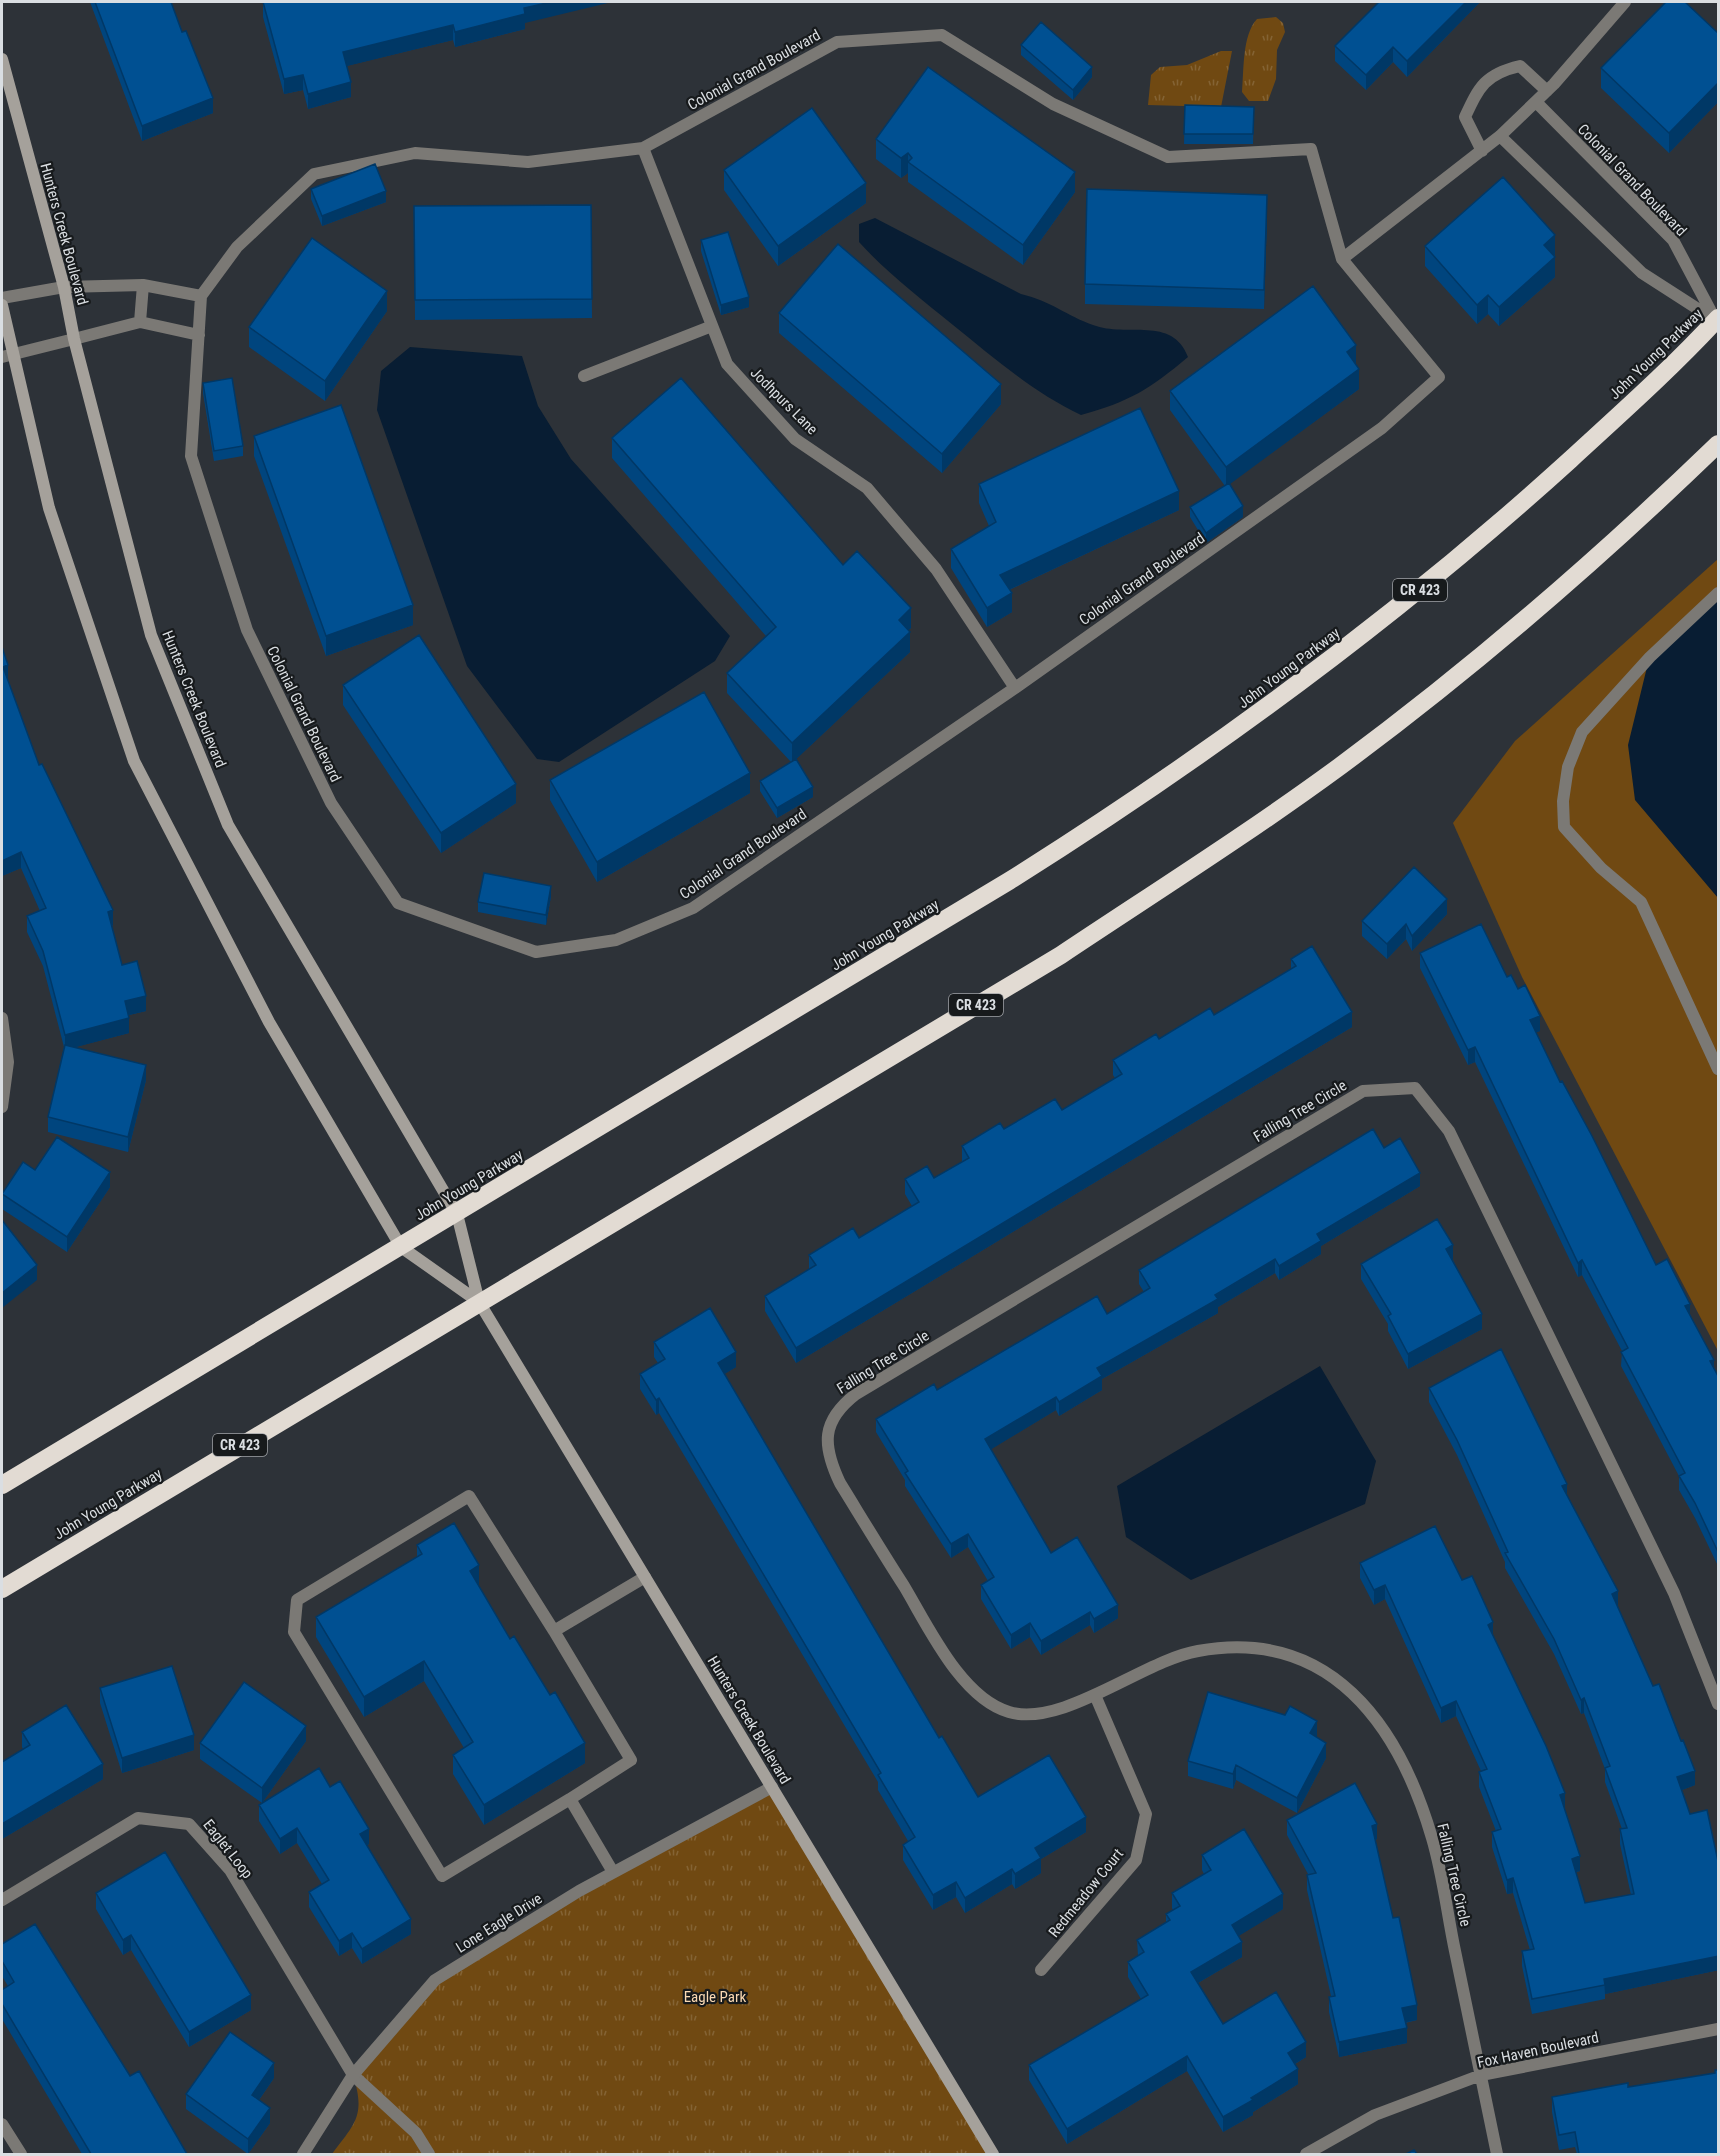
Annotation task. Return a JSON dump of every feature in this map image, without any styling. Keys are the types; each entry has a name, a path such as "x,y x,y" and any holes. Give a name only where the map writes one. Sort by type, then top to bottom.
{"highway":[{"name":"John Young Parkway","path":"2,1485 1009,882 1123,809 1224,740 1317,671 1483,539 1608,426 1718,321"},
{"name":"John Young Parkway","path":"2,1589 1050,961 1206,859 1339,767 1539,610 1631,529 1719,444"}],"street":[{"path":"1342,259 1500,136 1547,91 1624,2"},
{"name":"Colonial Grand Boulevard","path":"942,35 1053,104 1168,157 1311,149 1342,259 1440,376 1382,428 1015,688 693,908 616,940 536,952 398,903 331,804 247,630 191,456 201,297 237,247 314,174 415,153 528,162 643,148 837,42 942,35"},
{"name":"Hunters Creek Boulevard","path":"2,59 63,287 74,339 151,635 228,825 457,1214 479,1302 993,2154"},
{"path":"1482,151 1464,117 1480,86 1500,70 1520,66 1547,91"},
{"name":"Colonial Grand Boulevard","path":"1536,102 1673,240 1718,321"},
{"path":"1500,136 1642,273 1718,321"},
{"name":"Jodhpurs Lane","path":"643,148 727,364 795,439 867,488 936,569 1015,688"},
{"path":"140,322 143,285"},
{"path":"2,298 63,287 143,285 201,297"},
{"name":"Hunters Creek Boulevard","path":"2,305 7,356 49,508 134,761 269,1022 401,1247 479,1302"},
{"path":"7,356 140,322 199,335"},
{"path":"584,376 712,326"},
{"path":"1719,594 1650,657 1582,732 1568,767 1563,801 1564,826 1602,868 1641,902 1719,1069"},
{"path":"2,1018 8,1062 2,1107"},
{"name":"Falling Tree Circle","path":"1497,2154 1443,1881 1430,1830 1406,1770 1375,1717 1359,1698 1321,1669 1299,1658 1278,1651 1227,1647 1172,1657 1095,1695 1041,1712 1010,1712 981,1697 951,1663 840,1483 827,1455 827,1443 833,1417 840,1406 856,1394 1363,1090 1415,1088 1449,1131 1674,1593 1719,1704"},
{"path":"469,1496 554,1631 631,1760 442,1876 294,1632 297,1600 469,1496"},
{"path":"554,1631 645,1577"},
{"name":"Redmeadow Court","path":"1041,1970 1136,1860 1146,1814 1095,1695"},
{"name":"Lone Eagle Drive","path":"303,2154 353,2074 435,1980 613,1872 771,1787"},
{"path":"570,1799 613,1872"},
{"name":"Eaglet Loop","path":"2,1900 138,1818 189,1824 230,1870 353,2074 416,2133 429,2154"},
{"name":"Fox Haven Boulevard","path":"1306,2154 1375,2115 1481,2075 1719,2029"},
{"path":"2,2124 21,2154"}],"green space":[{"path":"1276,17 1283,23 1285,32 1277,50 1276,79 1268,101 1249,101 1242,92 1249,34 1257,19"},
{"path":"1221,51 1232,51 1221,107 1148,105 1151,75 1160,67 1187,65"},
{"path":"1718,559 1718,1351 1522,977 1453,823 1515,741"},
{"name":"Eagle Park","path":"772,1787 993,2154 332,2154 356,2118 358,2100 353,2075 435,1980"}],"water":[{"path":"875,218 1021,294 1093,325 1120,330 1147,330 1171,336 1181,344 1188,357 1162,378 1138,393 1113,405 1081,415 1047,396 1015,374 881,264 859,242 859,224"},
{"path":"410,347 522,356 538,406 571,459 730,636 715,661 559,762 537,759 467,666 377,410 381,371"},
{"path":"1718,600 1718,898 1635,800 1628,745 1648,663"},
{"path":"1320,1366 1376,1461 1365,1504 1191,1580 1126,1537 1117,1486"}],"building":[{"path":"95,2 171,2 182,32 186,31 213,98 142,126"},
{"path":"263,2 551,2 524,8 525,14 455,32 453,25 343,52 351,82 308,94 303,75 284,79"},
{"path":"1379,2 1466,2 1407,61 1393,47 1366,75 1335,46"},
{"path":"1666,2 1685,2 1719,34 1719,82 1669,133 1601,68"},
{"path":"1041,22 1092,67 1073,90 1021,45"},
{"path":"928,67 1075,172 1023,245 908,162 912,158 908,153 901,158 876,139"},
{"path":"1185,105 1254,107 1253,134 1184,134"},
{"path":"812,108 866,183 778,246 724,170"},
{"path":"375,164 386,191 322,216 311,189"},
{"path":"1503,177 1555,235 1544,245 1555,257 1499,307 1488,295 1477,305 1425,246"},
{"path":"1087,189 1267,195 1264,290 1085,284"},
{"path":"591,205 592,299 415,300 414,206"},
{"path":"728,232 749,297 721,305 701,240"},
{"path":"312,238 387,291 325,381 249,327"},
{"path":"838,244 1001,384 942,454 779,313"},
{"path":"1313,286 1356,345 1347,352 1359,369 1226,467 1170,391"},
{"path":"232,378 243,446 214,451 203,383"},
{"path":"681,378 843,565 857,551 911,608 899,620 910,632 792,743 727,673 776,627 612,438"},
{"path":"341,405 413,605 326,636 254,436"},
{"path":"1140,408 1179,491 1000,575 1012,593 987,608 951,549 996,522 979,484"},
{"path":"1229,483 1243,506 1206,533 1190,507"},
{"path":"419,635 516,784 441,833 343,685"},
{"path":"2,647 8,665 3,667 39,765 42,764 113,910 108,912 122,965 137,961 146,996 125,1001 129,1018 65,1035 43,951 27,916 46,908 21,852 2,861"},
{"path":"704,692 750,773 597,862 550,780"},
{"path":"796,759 813,787 777,808 760,781"},
{"path":"1414,867 1447,899 1412,936 1406,924 1387,944 1362,921"},
{"path":"484,873 551,886 546,915 478,902"},
{"path":"1481,924 1507,977 1511,975 1518,989 1525,985 1540,1016 1530,1020 1560,1082 1562,1081 1592,1136 1656,1265 1667,1259 1690,1304 1685,1306 1714,1360 1710,1361 1719,1378 1719,1554 1695,1503 1679,1476 1685,1473 1621,1352 1628,1348 1582,1260 1578,1263 1475,1047 1468,1050 1420,953"},
{"path":"1312,946 1352,1012 796,1348 765,1296 816,1265 809,1255 853,1228 859,1238 919,1202 905,1179 927,1166 934,1178 969,1158 962,1146 1000,1123 1004,1129 1055,1099 1062,1110 1122,1074 1113,1060 1156,1034 1159,1039 1210,1008 1214,1015 1296,966 1291,959"},
{"path":"65,1045 146,1065 128,1137 48,1117"},
{"path":"1373,1129 1384,1148 1400,1138 1420,1173 1317,1234 1321,1241 1279,1266 1275,1259 1215,1295 1218,1299 1097,1368 1102,1376 1059,1402 1056,1397 985,1439 1051,1553 1077,1537 1118,1605 1094,1619 1090,1612 1041,1641 1030,1623 1011,1635 981,1585 994,1577 968,1534 951,1544 905,1473 908,1471 876,1419 934,1384 937,1390 1097,1296 1107,1314 1150,1288 1139,1270"},
{"path":"57,1137 110,1172 67,1237 2,1194 23,1162 35,1170"},
{"path":"1437,1219 1453,1245 1446,1249 1482,1314 1408,1354 1388,1316 1391,1314 1361,1264"},
{"path":"2,1220 37,1265 2,1293"},
{"path":"710,1308 736,1352 718,1363 939,1738 942,1736 978,1797 1049,1755 1086,1817 1035,1848 1041,1858 1015,1874 1012,1869 965,1898 956,1882 933,1895 903,1845 915,1837 878,1775 881,1773 659,1398 656,1400 640,1374 665,1359 654,1342"},
{"path":"1501,1349 1567,1484 1562,1486 1618,1591 1612,1594 1653,1686 1659,1684 1681,1741 1683,1740 1695,1771 1677,1777 1690,1814 1707,1810 1719,1866 1719,1956 1604,1979 1605,1985 1532,1999 1522,1951 1534,1949 1513,1878 1507,1880 1492,1832 1501,1829 1479,1772 1487,1769 1456,1701 1441,1708 1385,1585 1374,1590 1360,1563 1435,1526 1462,1580 1472,1576 1493,1622 1488,1625 1546,1746 1565,1793 1560,1795 1580,1856 1572,1859 1585,1903 1634,1894 1620,1829 1627,1828 1605,1768 1610,1766 1584,1698 1581,1700 1554,1639 1505,1553 1508,1552 1457,1440 1429,1388"},
{"path":"454,1523 479,1565 470,1571 510,1639 514,1636 550,1695 555,1692 585,1743 484,1805 453,1755 473,1742 424,1661 364,1697 316,1617 422,1554 417,1545"},
{"path":"172,1666 194,1735 122,1758 100,1688"},
{"path":"244,1682 306,1726 262,1788 200,1743"},
{"path":"1208,1692 1285,1715 1290,1706 1317,1721 1310,1733 1326,1743 1297,1798 1236,1765 1233,1774 1188,1761"},
{"path":"66,1705 103,1764 2,1824 2,1762 30,1745 22,1732"},
{"path":"319,1768 330,1787 340,1781 369,1829 360,1834 411,1919 362,1949 352,1933 339,1941 309,1892 329,1880 297,1828 280,1839 259,1805"},
{"path":"1355,1783 1377,1824 1372,1826 1393,1918 1399,1917 1417,2005 1402,2008 1407,2028 1339,2042 1329,1997 1335,1996 1307,1875 1316,1873 1287,1820"},
{"path":"1244,1829 1283,1894 1232,1925 1242,1942 1191,1972 1223,2024 1276,1992 1306,2042 1288,2053 1298,2069 1251,2098 1253,2100 1223,2117 1187,2056 1067,2129 1029,2065 1148,1995 1128,1962 1144,1952 1137,1940 1170,1920 1166,1914 1180,1906 1172,1893 1211,1870 1202,1855"},
{"path":"165,1852 251,1995 189,2032 131,1935 123,1940 96,1893"},
{"path":"35,1924 130,2076 139,2071 187,2154 91,2154 2,2004 2,1990 14,1982 2,1961 2,1944"},
{"path":"230,2032 274,2063 252,2095 270,2108 248,2139 186,2094"},
{"path":"1715,2070 1719,2070 1719,2154 1579,2154 1575,2132 1559,2135 1552,2097 1628,2083 1628,2087 1715,2073"}]}
